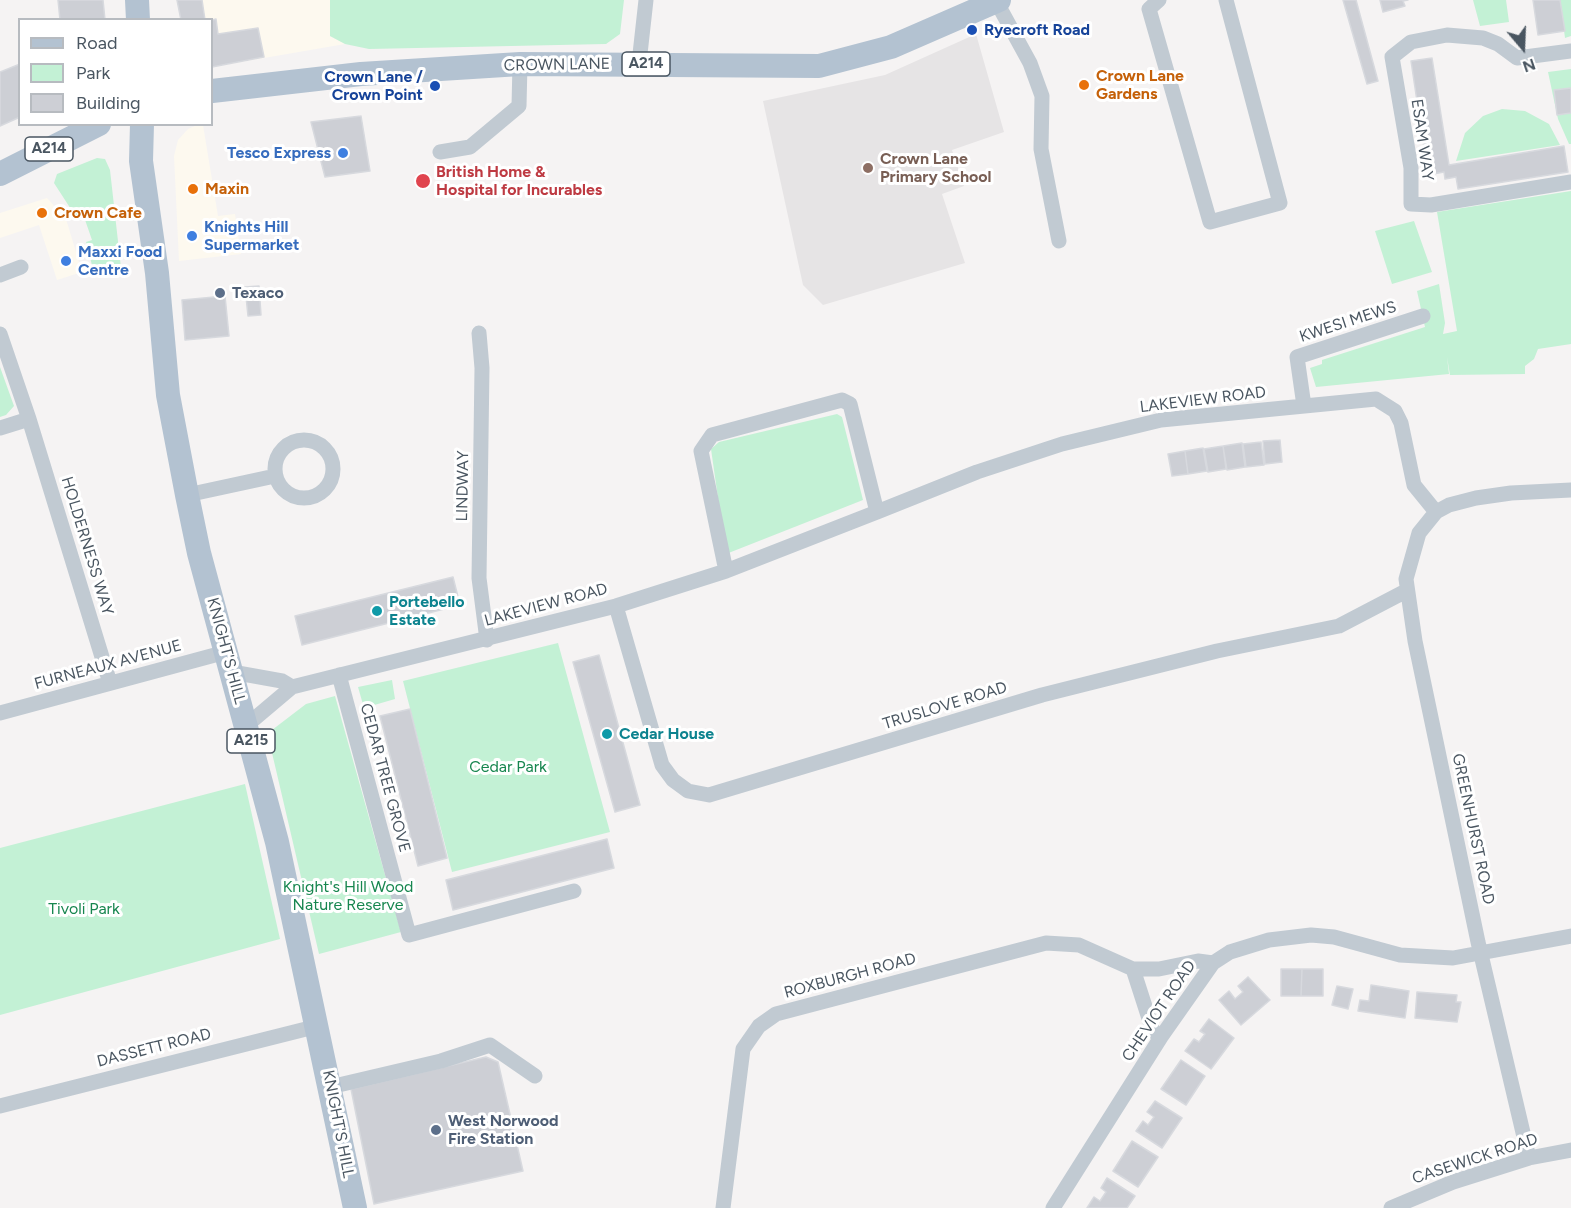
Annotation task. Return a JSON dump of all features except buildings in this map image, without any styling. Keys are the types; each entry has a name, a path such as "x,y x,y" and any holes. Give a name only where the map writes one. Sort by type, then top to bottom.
{"main road":[{"path":"137,0 138,18"},
{"name":"CROWN LANE","path":"213,91 361,74 520,64 819,66 891,47 997,1"},
{"name":"A214","path":"0,174 95,126"},
{"name":"KNIGHT'S HILL","path":"142,126 141,161 157,273 168,395 187,495 277,842 355,1208"}],"street":[{"path":"639,63 646,0"},
{"path":"1159,0 1149,9 1210,222 1280,203 1226,0"},
{"path":"997,1 1030,63 1042,96 1041,149 1059,241"},
{"name":"ESAM WAY","path":"1571,51 1517,58 1498,44 1483,38 1447,35 1411,42 1392,57 1411,168 1411,204 1431,205 1571,182"},
{"path":"440,152 470,147 519,106 520,64"},
{"path":"0,275 21,267"},
{"name":"KWESI MEWS","path":"1304,406 1297,357 1423,316"},
{"name":"LINDWAY","path":"479,333 482,368 480,578 488,639"},
{"name":"HOLDERNESS WAY","path":"0,334 29,419 110,683"},
{"name":"LAKEVIEW ROAD","path":"247,725 291,687 616,606 726,571 977,472 1062,444 1161,420 1376,399 1395,411 1401,423 1414,485 1436,512"},
{"path":"726,571 701,451 712,435 842,400 850,404 877,512"},
{"path":"0,428 29,419"},
{"path":"187,495 275,476"},
{"path":"1436,512 1449,505 1476,498 1571,490"},
{"name":"GREENHURST ROAD","path":"1436,512 1419,533 1413,548 1406,579 1406,591 1480,954 1529,1158"},
{"name":"TRUSLOVE ROAD","path":"616,606 662,765 672,780 688,791 709,795 1042,695 1217,651 1339,626 1406,591"},
{"path":"229,662 282,681 291,687"},
{"name":"FURNEAUX AVENUE","path":"0,713 110,683 229,662"},
{"name":"CEDAR TREE GROVE","path":"339,675 410,935 574,891"},
{"name":"CHEVIOT ROAD","path":"1053,1208 1161,1037 1214,963 1230,952 1252,944 1289,936 1311,935 1334,937 1418,958 1453,958 1571,936"},
{"name":"ROXBURGH ROAD","path":"723,1208 741,1056 750,1037 759,1026 776,1014 1046,943 1079,945 1133,969 1159,969 1198,961 1214,963"},
{"path":"1133,969 1153,1031 1161,1037"},
{"name":"DASSETT ROAD","path":"0,1106 318,1026"},
{"path":"330,1087 441,1061 490,1045 535,1076"},
{"name":"CASEWICK ROAD","path":"1391,1208 1453,1182 1529,1158 1571,1150"}],"shaded area":[{"path":"177,0 330,0 330,36 345,44 213,67 213,18 181,18"},
{"name":"Crown Lane Primary School","path":"976,34 1004,132 952,150 964,186 942,194 965,263 823,305 803,285 763,101 885,75"},
{"path":"203,126 218,216 235,214 241,254 179,261 174,156 178,140 188,129"},
{"path":"47,198 66,219 82,272 57,280 39,225 0,238 0,213"}],"green space":[{"path":"330,0 624,0 620,34 606,44 369,49 345,44 330,36"},
{"path":"1473,0 1506,0 1509,22 1480,26"},
{"path":"1560,0 1571,0 1571,36 1565,38"},
{"path":"1571,69 1571,144 1569,144 1558,119 1548,72"},
{"path":"1502,109 1525,111 1549,124 1560,145 1456,161 1465,133 1483,116"},
{"path":"97,158 105,159 110,170 121,268 93,269 86,242 92,240 83,214 76,217 54,183 57,174"},
{"path":"1571,191 1571,344 1538,349 1534,359 1525,366 1525,374 1450,375 1447,357 1449,374 1316,387 1310,368 1322,364 1322,360 1425,327 1417,291 1439,284 1445,323 1443,334 1457,331 1437,212"},
{"path":"1414,221 1432,272 1392,284 1375,231"},
{"path":"0,367 14,406 6,415 0,417"},
{"path":"837,414 842,417 863,500 726,554 711,449 719,442"},
{"name":"Cedar Park","path":"558,643 610,832 452,872 403,681"},
{"path":"392,680 395,699 364,708 358,687"},
{"name":"Knight's Hill Wood Nature Reserve","path":"335,696 401,932 319,954 269,740 272,730 306,704"},
{"name":"Tivoli Park","path":"245,784 280,939 0,1015 0,848"}],"place":[{"name":"Ryecroft Road","path":"972,30"},
{"name":"Crown Lane Gardens","path":"1084,85"},
{"name":"Crown Lane / Crown Point","path":"435,86"},
{"name":"Tesco Express","path":"343,153"},
{"name":"Crown Lane Primary School","path":"868,168"},
{"name":"British Home & Hospital for Incurables","path":"423,181"},
{"name":"Maxin","path":"193,189"},
{"name":"Crown Cafe","path":"42,213"},
{"name":"Knights Hill Supermarket","path":"192,236"},
{"name":"Maxxi Food Centre","path":"66,261"},
{"name":"Texaco","path":"220,293"},
{"name":"Portebello Estate","path":"377,611"},
{"name":"Cedar House","path":"607,734"},
{"name":"West Norwood Fire Station","path":"436,1130"}]}
